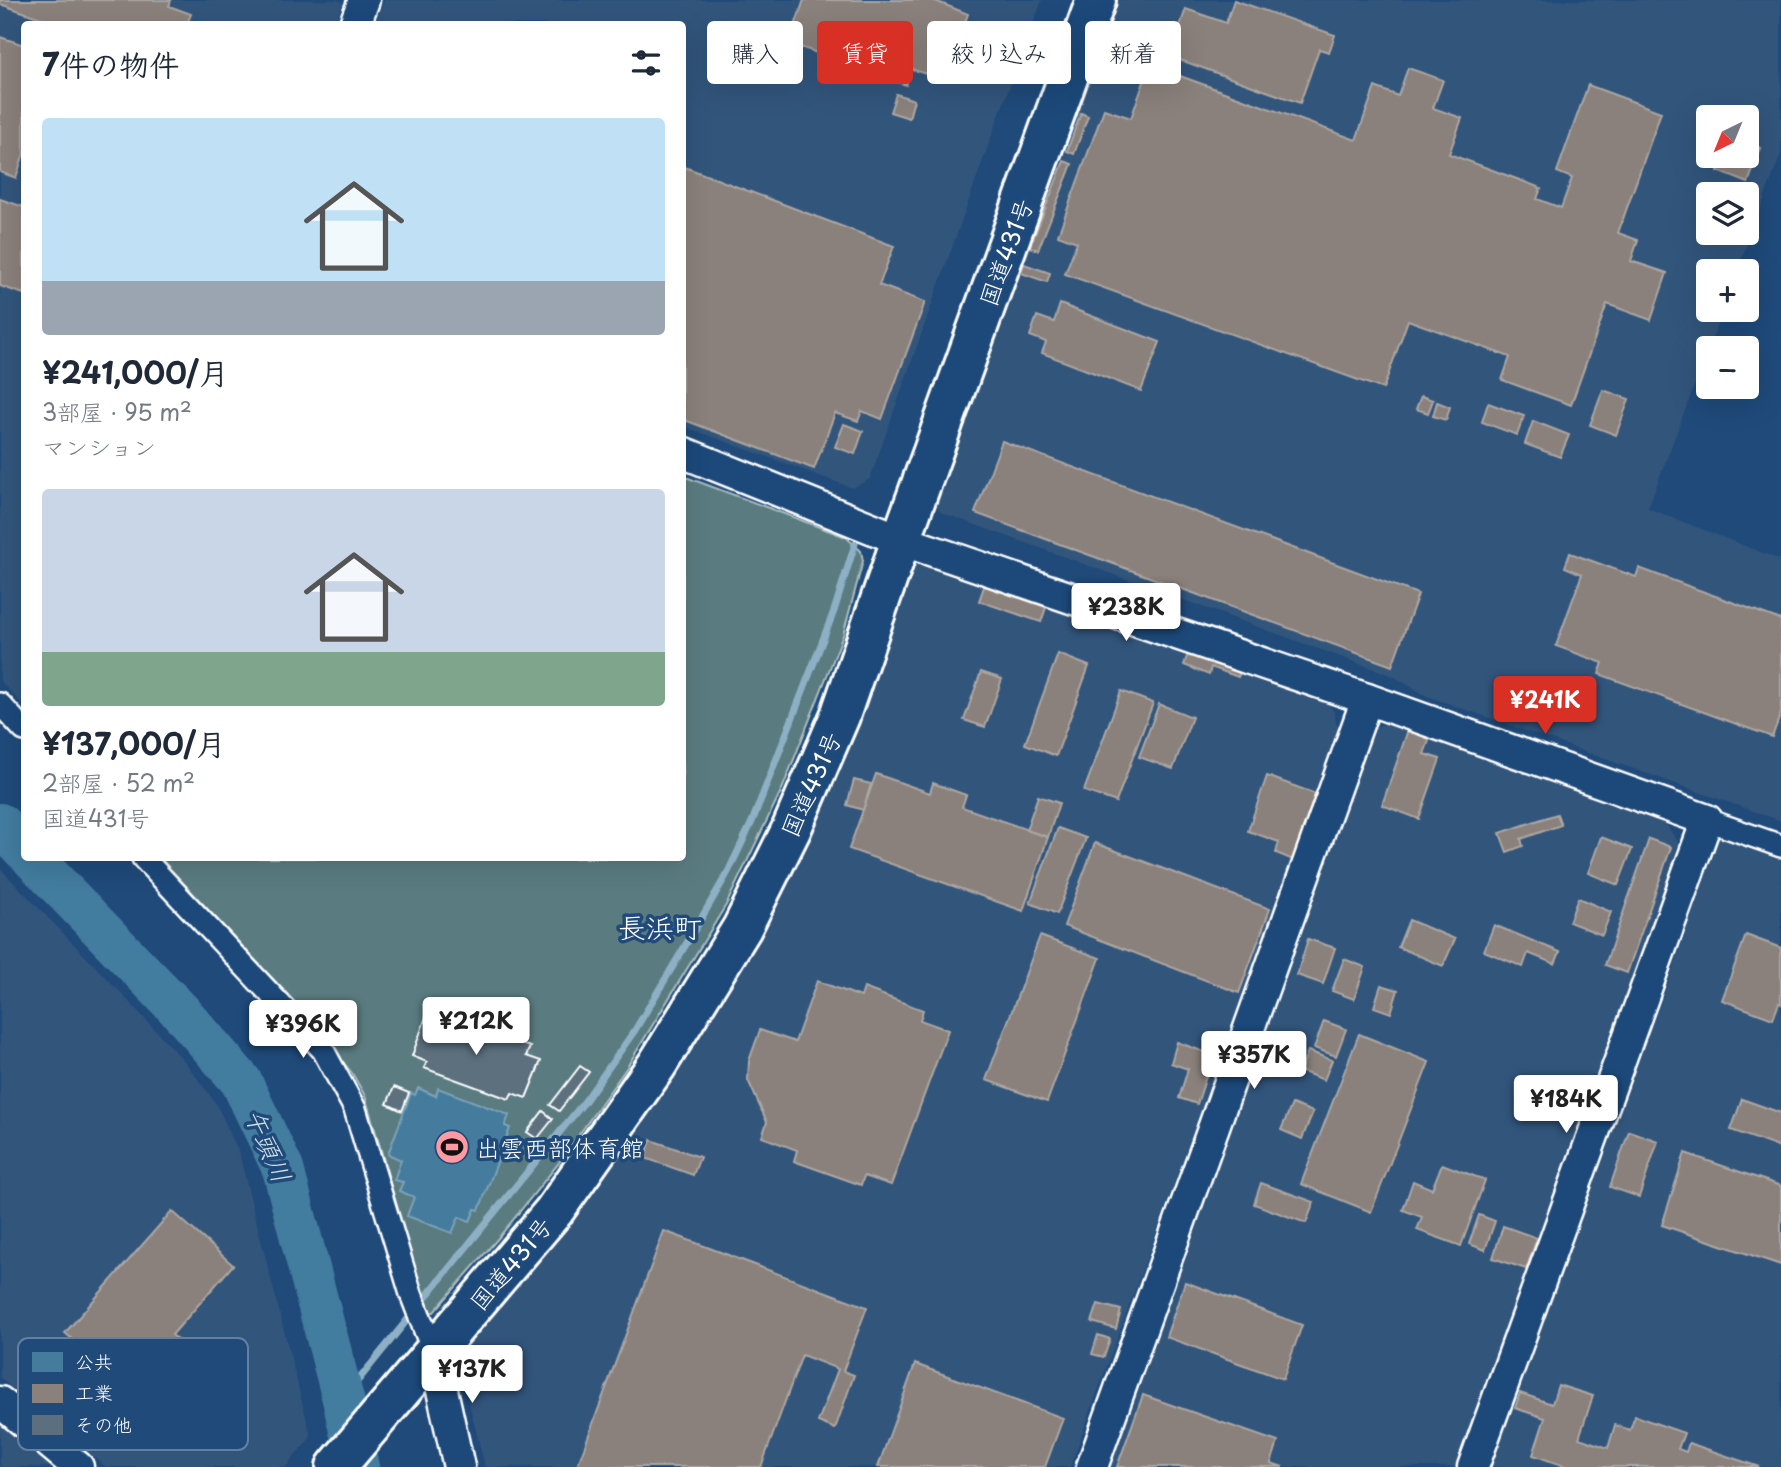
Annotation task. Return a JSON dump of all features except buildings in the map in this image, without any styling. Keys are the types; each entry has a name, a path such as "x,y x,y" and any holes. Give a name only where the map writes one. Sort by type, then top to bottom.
{"highway":[{"name":"国道431号","path":"336,1467 375,1422 427,1338 554,1211 657,1065 742,928 791,830 840,716 1096,0"}],"street":[{"path":"356,21 364,0"},
{"path":"686,454 901,540 1367,699 1781,846"},
{"path":"1092,1467 1367,699"},
{"path":"0,704 21,727"},
{"path":"1473,1467 1707,820"},
{"path":"146,861 323,1051 355,1109 427,1338 459,1467"},
{"path":"0,1402 18,1417"},
{"path":"58,1450 78,1467"}],"shaded area":[{"path":"0,0 343,2 336,21 21,21 21,703 0,681"},
{"path":"384,0 1042,0 1034,21 927,21 927,84 1011,84 870,479 852,488 686,427 686,21 376,21"},
{"path":"1110,0 1781,0 1781,154 1759,212 1759,182 1696,182 1696,245 1747,245 1742,259 1696,259 1696,322 1718,322 1713,336 1696,336 1696,381 1648,508 1781,560 1781,821 1427,696 1393,676 940,512 931,494 1085,69 1085,84 1181,84 1181,21 1102,21"},
{"path":"926,555 1320,693 1334,712 1339,735 1070,1467 485,1467 458,1360 711,1005 902,563"},
{"path":"1397,720 1648,814 1667,826 1678,842 1676,863 1457,1467 1105,1467 1365,739 1378,726"},
{"path":"1719,837 1781,859 1781,1467 1490,1467 1668,983"},
{"path":"0,868 186,1063 217,1105 239,1153 311,1437 286,1467 106,1467 86,1450 248,1450 248,1338 18,1338 18,1393 0,1378"},
{"path":"0,1421 18,1436 18,1450 35,1450 55,1467 0,1467"}],"green space":[{"path":"686,477 846,537 861,551 863,561 843,635 783,787 726,905 627,1067 558,1164 434,1312 426,1313 365,1096 352,1073 287,995 163,861 686,861"}],"waterway":[{"path":"343,1399 585,1101 635,1030 728,872 752,822 834,611 855,544"},
{"name":"午頭川","path":"0,824 21,847"},
{"name":"午頭川","path":"35,861 181,1012 241,1081 283,1169 358,1467"}],"place":[{"name":"出雲西部体育館","path":"452,1147"}],"district":[{"name":"長浜町","path":"660,926"}]}
